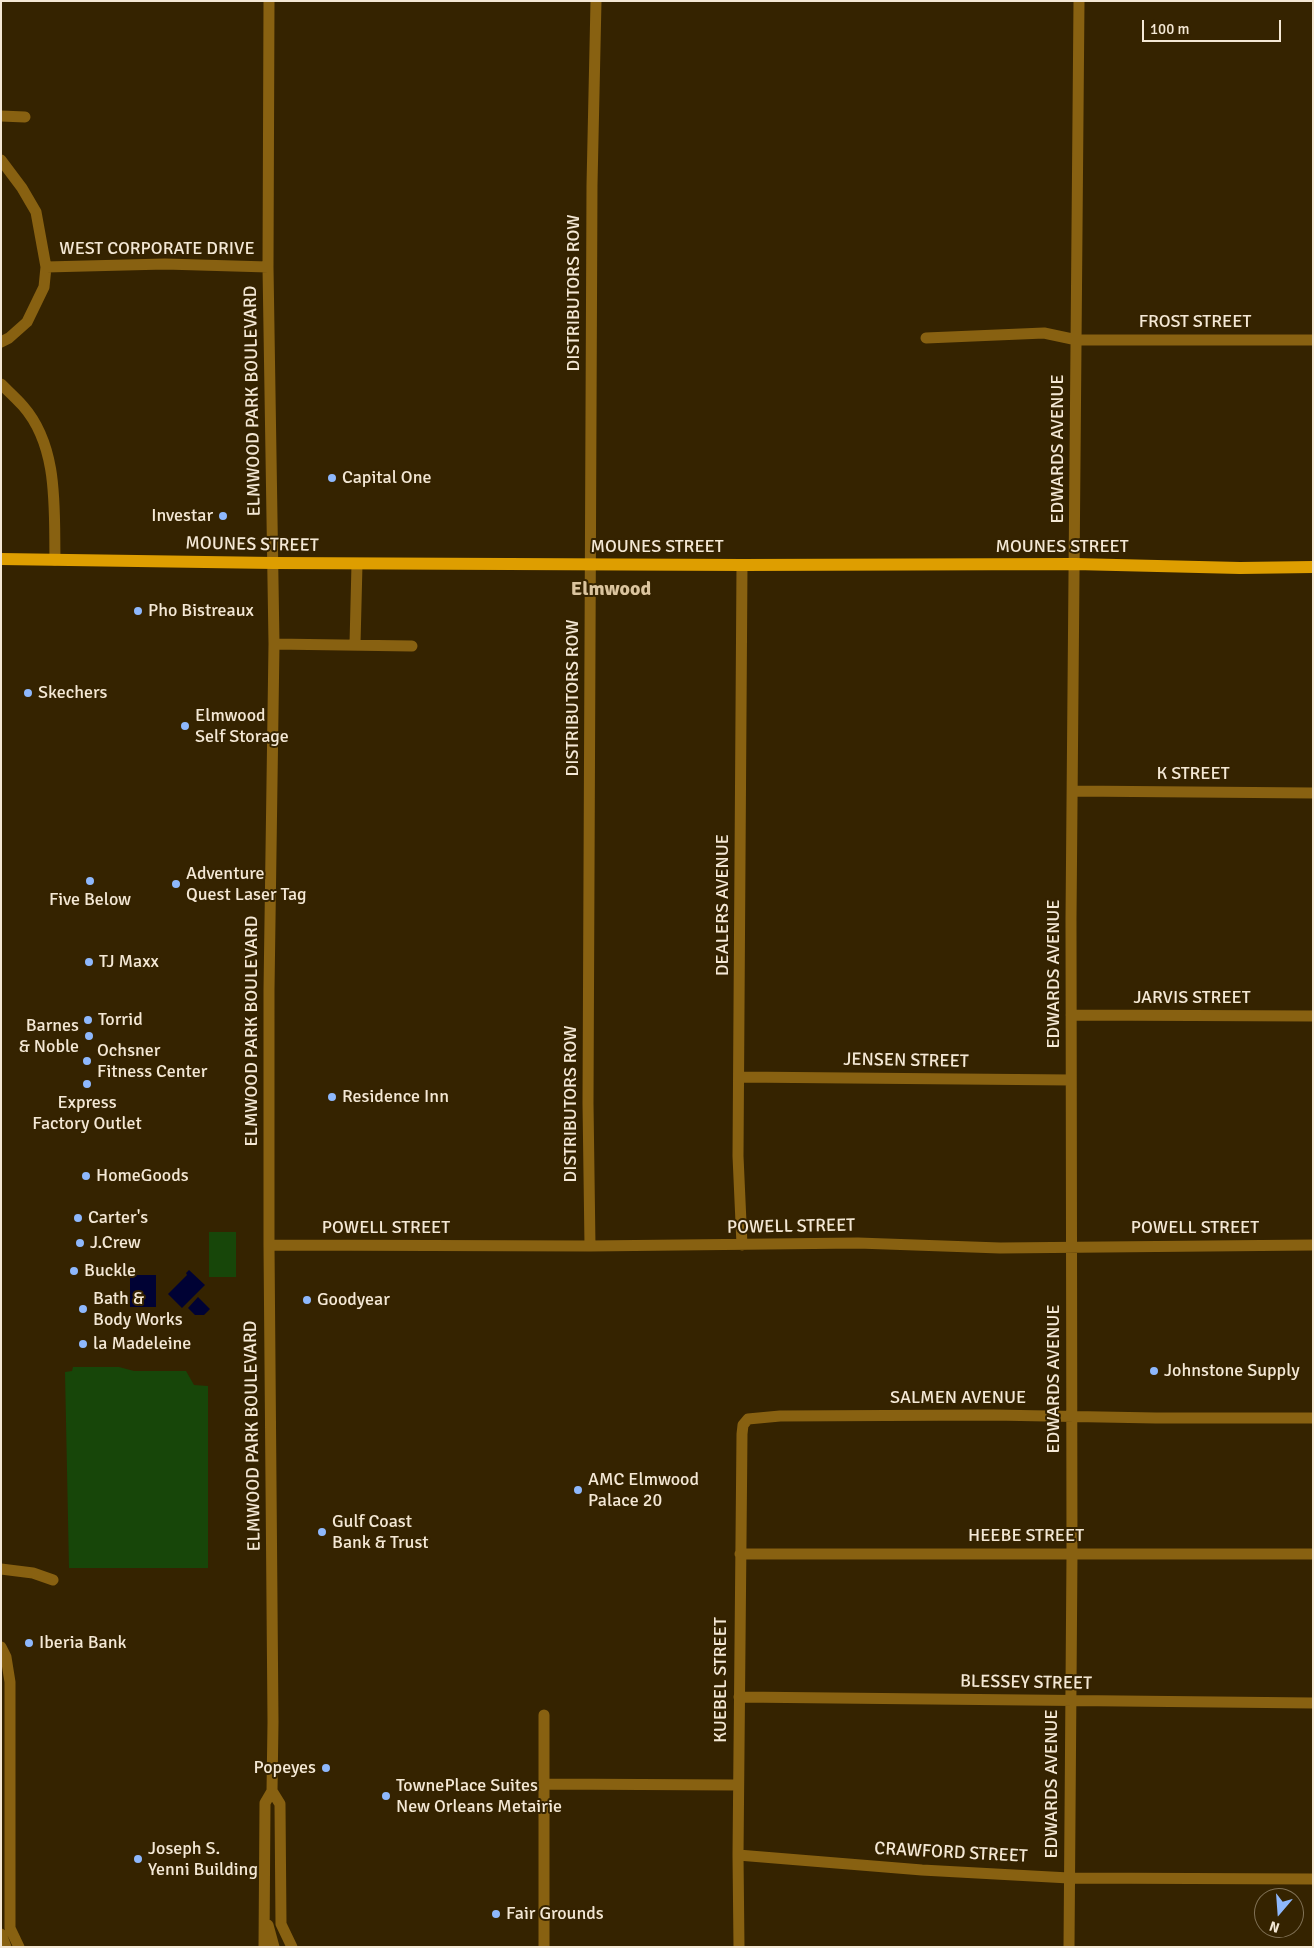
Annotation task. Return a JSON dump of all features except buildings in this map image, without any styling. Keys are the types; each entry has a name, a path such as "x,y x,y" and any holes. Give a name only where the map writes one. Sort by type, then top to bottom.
{"main road":[{"name":"MOUNES STREET","path":"1,560 357,564 1075,564 1240,568 1313,567"}],"street":[{"name":"ELMWOOD PARK BOULEVARD","path":"264,1947 266,1803 272,1791 268,1245 269,990 274,644 268,267 269,1"},
{"name":"DISTRIBUTORS ROW","path":"590,1246 588,1103 592,185 596,1"},
{"name":"EDWARDS AVENUE","path":"1069,1947 1072,1554 1071,1015 1079,1"},
{"path":"1,116 25,117"},
{"path":"1,160 22,188 36,212 46,267 44,287 27,322 1,342"},
{"name":"WEST CORPORATE DRIVE","path":"46,267 165,264 268,267"},
{"name":"FROST STREET","path":"926,338 1044,333 1076,340 1313,340"},
{"path":"1,384 24,407 42,437 54,481 55,560"},
{"path":"355,644 357,564"},
{"name":"DEALERS AVENUE","path":"742,565 738,1156 742,1244"},
{"path":"274,644 412,646"},
{"name":"K STREET","path":"1073,791 1313,793"},
{"name":"JARVIS STREET","path":"1071,1015 1313,1016"},
{"name":"JENSEN STREET","path":"739,1076 1072,1080"},
{"name":"POWELL STREET","path":"268,1245 590,1246 858,1243 1000,1248 1313,1245"},
{"name":"SALMEN AVENUE","path":"753,1419 789,1416 1313,1418"},
{"name":"KUEBEL STREET","path":"739,1947 738,1785 742,1434 743,1425 748,1419 753,1419"},
{"name":"HEEBE STREET","path":"740,1554 1313,1554"},
{"path":"1,1569 33,1573 53,1580"},
{"path":"1,1647 6,1657 10,1682 10,1928 19,1947"},
{"name":"BLESSEY STREET","path":"739,1697 1313,1703"},
{"path":"544,1715 544,1947"},
{"path":"544,1784 738,1785"},
{"name":"ELMWOOD PARK BOULEVARD","path":"272,1791 280,1804 281,1924 292,1947"},
{"name":"CRAWFORD STREET","path":"738,1855 922,1870 1069,1878 1313,1879"},
{"name":"ELMWOOD PARK BOULEVARD","path":"265,1911 274,1947"},
{"path":"1,1934 6,1947"}],"green space":[{"path":"209,1232 236,1232 236,1277 209,1277"},
{"path":"73,1367 119,1367 134,1371 186,1371 194,1385 208,1386 208,1568 69,1568 65,1372 72,1371"}],"shaded area":[{"path":"189,1270 205,1285 182,1308 168,1294 187,1275 186,1273"},
{"path":"130,1275 156,1275 156,1307 130,1307"},
{"path":"198,1297 210,1309 204,1315 195,1315 188,1308"}],"place":[{"name":"Capital One","path":"332,478"},
{"name":"Investar","path":"223,516"},
{"name":"Pho Bistreaux","path":"138,611"},
{"name":"Skechers","path":"28,693"},
{"name":"Elmwood Self Storage","path":"185,726"},
{"name":"Five Below","path":"90,881"},
{"name":"Adventure Quest Laser Tag","path":"176,884"},
{"name":"TJ Maxx","path":"89,962"},
{"name":"Torrid","path":"88,1020"},
{"name":"Barnes & Noble","path":"89,1036"},
{"name":"Ochsner Fitness Center","path":"87,1061"},
{"name":"Express Factory Outlet","path":"87,1084"},
{"name":"Residence Inn","path":"332,1097"},
{"name":"HomeGoods","path":"86,1176"},
{"name":"Carter's","path":"78,1218"},
{"name":"J.Crew","path":"80,1243"},
{"name":"Buckle","path":"74,1271"},
{"name":"Goodyear","path":"307,1300"},
{"name":"Bath & Body Works","path":"83,1309"},
{"name":"la Madeleine","path":"83,1344"},
{"name":"Johnstone Supply","path":"1154,1371"},
{"name":"AMC Elmwood Palace 20","path":"578,1490"},
{"name":"Gulf Coast Bank & Trust","path":"322,1532"},
{"name":"Iberia Bank","path":"29,1643"},
{"name":"Popeyes","path":"326,1768"},
{"name":"TownePlace Suites New Orleans Metairie","path":"386,1796"},
{"name":"Joseph S. Yenni Building","path":"138,1859"},
{"name":"Fair Grounds","path":"496,1914"}],"district":[{"name":"Elmwood","path":"611,590"}]}
